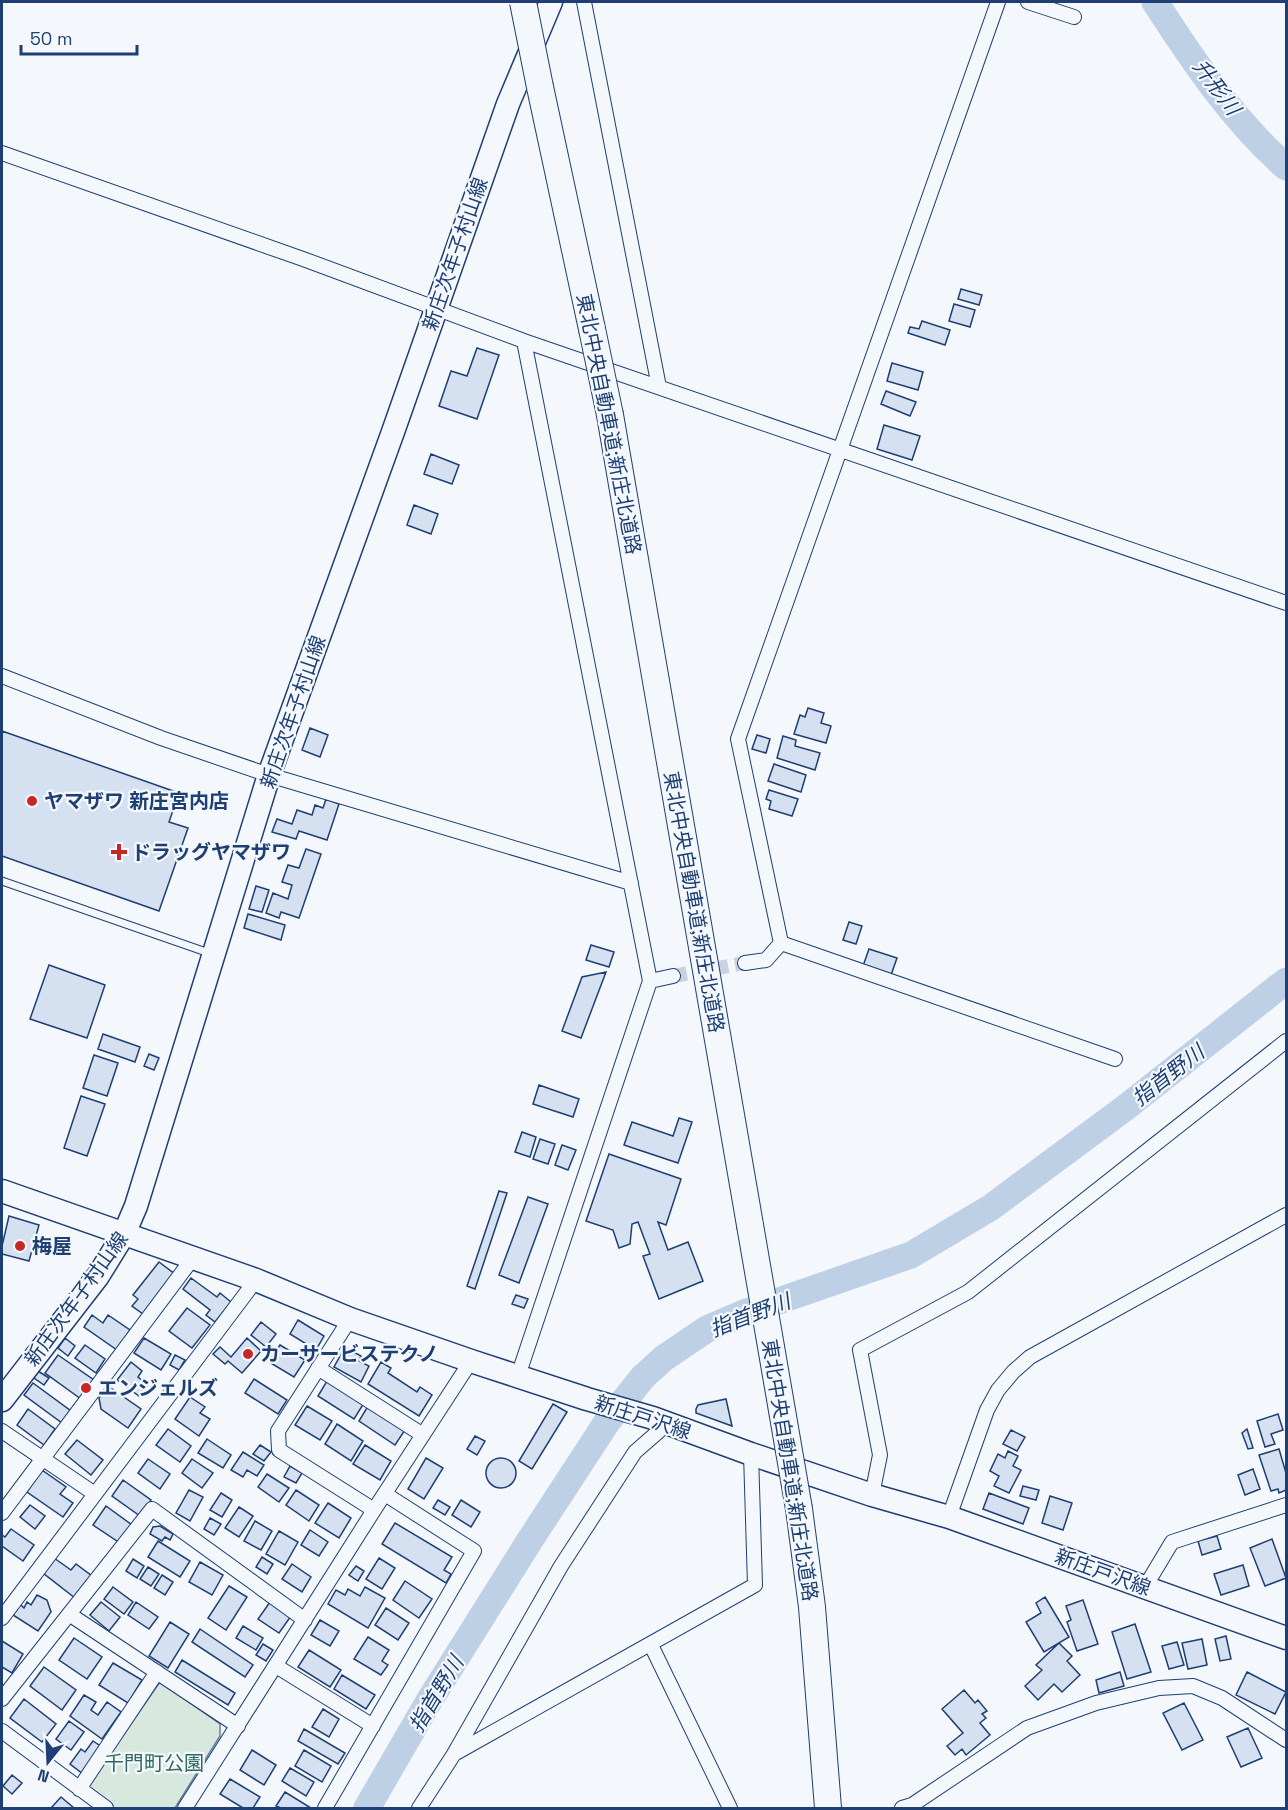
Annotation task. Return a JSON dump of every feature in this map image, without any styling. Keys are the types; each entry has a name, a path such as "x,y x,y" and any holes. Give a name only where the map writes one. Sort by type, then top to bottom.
{"highway":[{"name":"東北中央自動車道;新庄北道路","path":"524,2 610,415 799,1509 812,1607 828,1809"}],"main road":[{"name":"新庄次年子村山線","path":"2,1400 98,1275 124,1234 136,1206 269,775 508,104 551,2"},
{"name":"新庄戸沢線","path":"2,1191 256,1280 350,1318 471,1361 586,1400 660,1421 872,1495 949,1517 1287,1638"}],"street":[{"path":"584,2 659,387"},
{"path":"781,944 738,739 998,2"},
{"path":"1028,2 1074,17"},
{"path":"2,153 303,259 525,341 1287,603"},
{"path":"518,1376 650,981 525,341"},
{"path":"2,676 161,738 269,775 631,883"},
{"path":"745,963 766,960 781,944"},
{"path":"781,944 1115,1059"},
{"path":"650,981 673,976"},
{"path":"872,1495 880,1455 860,1350 968,1292 1287,1041"},
{"path":"949,1517 987,1410 998,1390 1022,1364 1062,1338 1287,1215"},
{"path":"2,1513 193,1258"},
{"path":"4,1608 95,1494 256,1280"},
{"path":"350,1318 278,1431 279,1450 374,1510"},
{"path":"185,1809 471,1361"},
{"path":"318,1368 423,1436"},
{"path":"419,1809 454,1754 561,1566 635,1452 660,1421"},
{"path":"2,1431 95,1494"},
{"path":"454,1754 755,1586 751,1454"},
{"path":"326,1809 474,1551 386,1494"},
{"path":"1145,1587 1172,1542 1287,1505"},
{"path":"2,1699 152,1509 305,1620"},
{"path":"69,1614 238,1726"},
{"path":"651,1645 730,1809"},
{"path":"276,1666 373,1726"},
{"path":"79,1789 157,1672"},
{"path":"909,1807 1027,1728 1095,1703 1159,1688 1193,1686 1222,1698 1287,1740"},
{"path":"2,1731 106,1809"}],"lane":[{"path":"2,881 214,955"}],"green space":[{"name":"千門町公園","path":"160,1682 220,1724 220,1736 175,1808 112,1808 85,1790"}],"building":[{"path":"961,289 982,295 979,305 958,299"},
{"path":"954,304 975,310 970,327 949,321"},
{"path":"922,321 950,330 945,345 908,333 910,327 919,329"},
{"path":"477,348 499,355 477,419 439,406 451,371 467,376"},
{"path":"892,363 923,372 918,390 887,381"},
{"path":"886,391 916,402 910,416 881,404"},
{"path":"884,425 920,436 912,460 877,449"},
{"path":"431,454 459,465 452,484 424,474"},
{"path":"414,505 438,514 431,534 407,525"},
{"path":"808,708 824,713 821,723 831,726 826,743 794,734 800,715 805,717"},
{"path":"310,728 328,735 320,757 302,750"},
{"path":"2,731 179,793 169,822 188,828 159,911 2,856"},
{"path":"757,735 770,739 766,753 752,749"},
{"path":"783,736 796,740 795,746 820,753 815,770 777,758"},
{"path":"774,764 806,775 801,792 768,781"},
{"path":"769,790 798,799 792,816 769,809 771,801 766,799"},
{"path":"326,799 339,804 327,840 299,831 296,839 272,832 277,819 292,824 297,810 312,815 315,805 323,808"},
{"path":"306,849 321,854 299,918 281,912 279,918 266,913 273,893 288,899 292,885 282,882 288,865 299,868"},
{"path":"256,886 269,890 262,912 249,909"},
{"path":"248,914 285,925 281,940 244,928"},
{"path":"849,922 862,926 856,944 843,940"},
{"path":"591,945 614,952 609,967 586,960"},
{"path":"869,949 897,958 891,975 863,966"},
{"path":"49,965 105,985 87,1038 30,1019"},
{"path":"606,972 581,1038 562,1031 582,977"},
{"path":"103,1034 140,1047 135,1062 98,1049"},
{"path":"149,1054 159,1058 154,1070 144,1066"},
{"path":"94,1055 118,1063 107,1096 83,1088"},
{"path":"539,1085 579,1099 573,1117 533,1104"},
{"path":"81,1096 105,1104 87,1156 64,1148"},
{"path":"679,1118 692,1122 678,1163 624,1145 632,1122 673,1136"},
{"path":"522,1132 536,1137 530,1157 515,1152"},
{"path":"540,1139 555,1144 548,1164 533,1159"},
{"path":"562,1145 576,1150 568,1170 555,1165"},
{"path":"609,1154 681,1179 666,1225 658,1222 668,1250 688,1242 703,1281 659,1299 643,1256 650,1254 638,1222 632,1224 630,1244 619,1248 613,1230 586,1221"},
{"path":"499,1191 507,1193 475,1289 467,1286"},
{"path":"528,1197 548,1204 519,1283 499,1275"},
{"path":"9,1216 39,1225 29,1261 2,1254"},
{"path":"159,1262 175,1274 143,1314 132,1306 138,1299 133,1295"},
{"path":"191,1278 217,1297 220,1293 231,1302 215,1322 206,1315 210,1310 183,1289"},
{"path":"516,1295 528,1299 524,1308 512,1304"},
{"path":"187,1308 210,1325 192,1348 169,1331"},
{"path":"92,1315 103,1323 108,1315 130,1330 117,1350 84,1327"},
{"path":"298,1320 324,1336 316,1350 290,1334"},
{"path":"261,1322 276,1334 266,1347 251,1335"},
{"path":"65,1338 75,1346 68,1356 58,1348"},
{"path":"144,1338 171,1354 161,1370 134,1353"},
{"path":"247,1338 261,1351 242,1373 228,1361 225,1364 213,1354 220,1347 231,1357"},
{"path":"85,1345 105,1359 96,1373 75,1358"},
{"path":"280,1345 305,1360 294,1377 269,1362"},
{"path":"345,1347 361,1356 359,1361 369,1366 361,1382 334,1367"},
{"path":"58,1355 94,1380 81,1399 45,1373"},
{"path":"175,1355 185,1360 179,1370 170,1365"},
{"path":"131,1362 142,1371 138,1377 148,1385 139,1396 117,1380"},
{"path":"381,1362 391,1368 388,1373 417,1392 420,1387 432,1395 419,1416 368,1384"},
{"path":"38,1371 49,1378 44,1385 34,1378"},
{"path":"254,1379 287,1400 278,1414 245,1393"},
{"path":"327,1381 364,1403 354,1419 318,1396"},
{"path":"33,1383 71,1411 62,1423 24,1395"},
{"path":"108,1386 141,1409 128,1428 101,1409 99,1398"},
{"path":"190,1397 205,1407 200,1413 210,1419 199,1436 175,1419"},
{"path":"726,1399 732,1426 696,1413 698,1405"},
{"path":"553,1404 567,1412 532,1469 519,1461"},
{"path":"307,1406 332,1421 320,1440 295,1425"},
{"path":"368,1406 405,1430 395,1445 359,1421"},
{"path":"28,1409 55,1429 44,1445 17,1425"},
{"path":"1278,1414 1283,1430 1271,1434 1275,1444 1265,1447 1257,1421"},
{"path":"337,1424 363,1441 351,1461 325,1444"},
{"path":"168,1429 191,1446 180,1462 156,1445"},
{"path":"1247,1429 1253,1448 1248,1449 1242,1433"},
{"path":"1011,1430 1025,1437 1017,1451 1003,1444"},
{"path":"475,1436 485,1441 477,1455 467,1449"},
{"path":"207,1439 231,1455 223,1468 198,1453"},
{"path":"77,1440 103,1460 91,1475 65,1454"},
{"path":"260,1445 271,1452 264,1461 253,1454"},
{"path":"365,1445 391,1461 380,1480 353,1464"},
{"path":"1279,1449 1286,1473 1286,1490 1279,1493 1278,1489 1271,1491 1259,1455"},
{"path":"1008,1451 1018,1456 1013,1466 1021,1470 1009,1493 994,1486 999,1476 990,1471 998,1454 1005,1458"},
{"path":"243,1452 264,1465 257,1476 247,1470 243,1477 231,1470"},
{"path":"426,1458 443,1468 424,1499 408,1489"},
{"path":"501,1458 511,1463 516,1473 511,1483 501,1488 491,1483 486,1473 491,1463"},
{"path":"148,1459 170,1474 160,1489 138,1473"},
{"path":"192,1459 213,1473 202,1488 182,1473"},
{"path":"290,1466 302,1473 296,1483 284,1477"},
{"path":"1253,1469 1260,1489 1245,1495 1238,1475"},
{"path":"42,1470 66,1487 60,1494 73,1503 63,1517 27,1492"},
{"path":"267,1474 289,1488 279,1502 258,1487"},
{"path":"123,1480 151,1500 140,1516 112,1496"},
{"path":"1023,1486 1039,1490 1036,1500 1020,1496"},
{"path":"189,1490 203,1497 190,1521 176,1513"},
{"path":"296,1490 319,1505 309,1521 286,1505"},
{"path":"221,1493 232,1500 222,1517 210,1510"},
{"path":"989,1493 1029,1508 1023,1524 983,1509"},
{"path":"1050,1496 1072,1503 1063,1530 1042,1523"},
{"path":"438,1500 450,1507 445,1515 433,1508"},
{"path":"461,1500 480,1512 471,1527 452,1515"},
{"path":"328,1503 351,1518 339,1538 315,1523"},
{"path":"30,1505 45,1516 35,1529 20,1517"},
{"path":"106,1506 132,1525 120,1543 93,1525"},
{"path":"239,1507 253,1516 239,1537 225,1528"},
{"path":"210,1518 221,1524 214,1535 204,1529"},
{"path":"255,1521 272,1531 261,1550 244,1541"},
{"path":"395,1523 452,1557 444,1570 451,1574 446,1583 382,1544"},
{"path":"160,1526 173,1534 170,1540 165,1537 162,1541 150,1534 153,1527"},
{"path":"11,1529 34,1545 23,1561 2,1546 2,1535 5,1537"},
{"path":"310,1530 328,1542 319,1556 301,1545"},
{"path":"279,1531 298,1542 285,1565 266,1554"},
{"path":"1217,1536 1221,1549 1202,1555 1198,1541"},
{"path":"1272,1539 1286,1578 1265,1586 1250,1548"},
{"path":"158,1541 190,1561 180,1577 148,1557"},
{"path":"262,1557 273,1564 267,1574 256,1567"},
{"path":"54,1558 71,1570 76,1564 92,1576 75,1598 43,1573"},
{"path":"379,1558 395,1568 382,1589 366,1579"},
{"path":"133,1559 144,1566 137,1578 126,1571"},
{"path":"200,1562 223,1575 212,1595 189,1582"},
{"path":"292,1564 311,1577 302,1592 282,1579"},
{"path":"1243,1565 1249,1586 1221,1595 1214,1574"},
{"path":"356,1566 364,1571 358,1581 349,1575"},
{"path":"148,1567 159,1574 151,1586 140,1579"},
{"path":"162,1575 173,1582 165,1595 154,1588"},
{"path":"405,1581 432,1599 419,1618 393,1600"},
{"path":"229,1586 247,1597 226,1630 208,1618"},
{"path":"113,1587 133,1602 124,1614 104,1599"},
{"path":"365,1587 385,1598 368,1628 328,1604 336,1590 345,1595 348,1589 360,1596"},
{"path":"37,1595 47,1600 51,1612 38,1631 13,1615 20,1604 24,1608 27,1602 31,1605"},
{"path":"1045,1597 1069,1637 1044,1652 1026,1622 1041,1613 1036,1603"},
{"path":"1083,1600 1098,1644 1077,1651 1067,1622 1071,1620 1066,1606"},
{"path":"101,1602 120,1617 109,1631 90,1615"},
{"path":"136,1602 158,1617 149,1629 128,1615"},
{"path":"270,1602 291,1616 279,1633 258,1619"},
{"path":"386,1608 409,1623 398,1640 375,1625"},
{"path":"320,1620 339,1631 330,1646 311,1635"},
{"path":"170,1622 189,1634 168,1668 149,1656"},
{"path":"1135,1624 1151,1672 1127,1679 1112,1632"},
{"path":"243,1626 263,1638 256,1650 236,1638"},
{"path":"200,1629 253,1665 245,1677 192,1642"},
{"path":"1226,1636 1231,1659 1220,1661 1215,1639"},
{"path":"368,1637 389,1650 382,1661 388,1665 381,1675 354,1659"},
{"path":"74,1638 102,1657 87,1679 59,1660"},
{"path":"1202,1639 1207,1665 1188,1669 1182,1643"},
{"path":"2,1641 23,1654 12,1673 2,1667"},
{"path":"1177,1642 1184,1665 1169,1669 1162,1646"},
{"path":"1059,1643 1072,1656 1067,1661 1080,1675 1062,1692 1054,1684 1038,1700 1025,1686 1042,1670 1036,1665"},
{"path":"263,1644 273,1650 266,1661 256,1655"},
{"path":"309,1650 341,1670 330,1687 298,1667"},
{"path":"182,1660 235,1693 228,1705 175,1672"},
{"path":"113,1663 142,1680 128,1703 99,1685"},
{"path":"44,1667 76,1690 62,1710 30,1686"},
{"path":"1120,1672 1124,1686 1099,1693 1096,1680"},
{"path":"1247,1672 1286,1692 1275,1714 1236,1695"},
{"path":"342,1675 375,1695 366,1709 334,1689"},
{"path":"964,1690 975,1703 978,1700 987,1711 982,1714 986,1718 980,1723 990,1735 966,1755 962,1749 955,1755 947,1746 963,1733 942,1709"},
{"path":"84,1695 96,1702 91,1710 98,1715 107,1702 121,1712 102,1739 70,1716"},
{"path":"24,1699 56,1724 42,1742 10,1718"},
{"path":"1184,1703 1203,1740 1182,1750 1163,1713"},
{"path":"323,1709 339,1719 329,1737 312,1727"},
{"path":"69,1721 84,1732 71,1750 56,1739"},
{"path":"1248,1728 1262,1758 1241,1767 1227,1737"},
{"path":"304,1729 345,1753 338,1764 298,1741"},
{"path":"93,1741 102,1747 83,1774 70,1764 81,1749 85,1752"},
{"path":"252,1750 276,1765 264,1785 240,1770"},
{"path":"304,1750 331,1766 322,1782 295,1766"},
{"path":"290,1768 314,1782 306,1796 282,1781"},
{"path":"12,1775 22,1783 12,1794 3,1786"},
{"path":"230,1779 260,1797 253,1808 243,1808 220,1794"},
{"path":"285,1792 311,1808 276,1806"},
{"path":"61,1797 74,1808 51,1808"}],"waterway":[{"name":"升形川","path":"1155,2 1199,68 1231,110 1286,167"},
{"name":"指首野川","path":"367,1808 429,1701 607,1422 643,1377 664,1358 707,1329 744,1313 911,1255 990,1208 1125,1108 1286,981"}],"tunnel":[{"path":"673,976 745,963"}],"place":[{"name":"ヤマザワ 新庄宮内店","path":"32,801"},
{"name":"ドラッグヤマザワ","path":"119,852"},
{"name":"梅屋","path":"20,1246"},
{"name":"カーサービステクノ","path":"248,1354"},
{"name":"エンジェルズ","path":"86,1388"}]}
